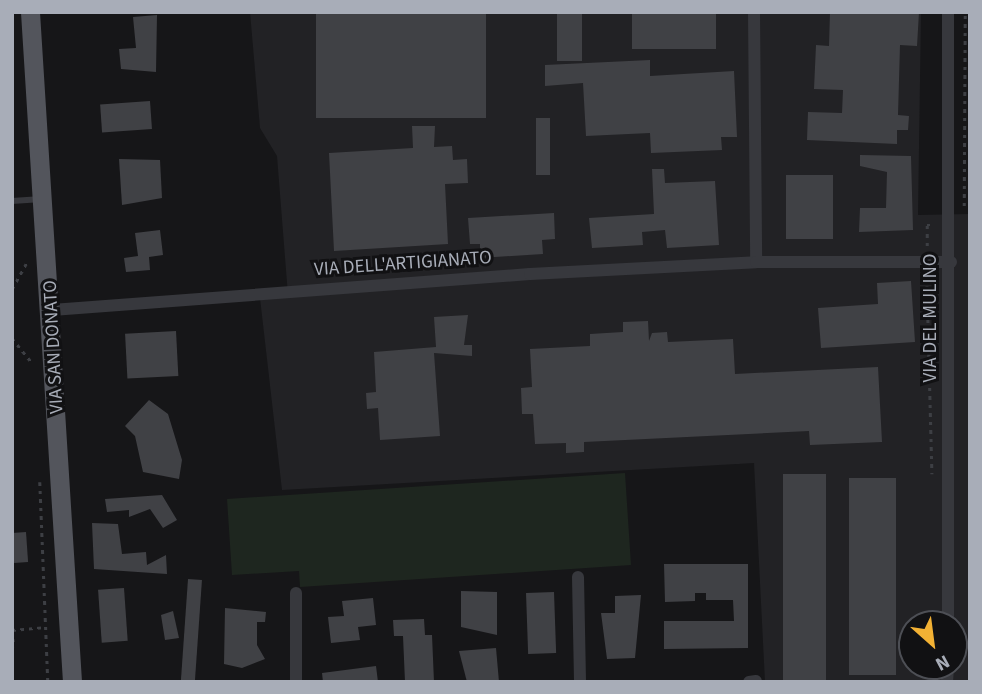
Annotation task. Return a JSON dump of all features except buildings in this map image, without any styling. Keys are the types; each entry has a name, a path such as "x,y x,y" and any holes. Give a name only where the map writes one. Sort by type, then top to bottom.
{"main road":[{"name":"VIA SAN DONATO","path":"30,12 35,199 52,310 72,682"}],"street":[{"path":"754,12 756,262"},
{"name":"VIA DEL MULINO","path":"948,12 951,262 948,610"},
{"name":"VIA DELL'ARTIGIANATO","path":"52,310 756,262 951,262"},
{"path":"578,577 580,682"},
{"path":"296,593 296,682"},
{"path":"749,682 756,681"}],"lane":[{"path":"12,201 35,199"}],"path":[{"path":"964,211 965,12"},
{"path":"927,278 932,485"},
{"path":"12,338 23,344 34,369"},
{"path":"41,470 48,682"},
{"path":"14,647 12,630 45,626"}],"shaded area":[{"path":"250,12 921,12 918,215 970,214 970,682 765,682 754,463 282,490 260,298 288,295 277,156 260,128"},
{"path":"625,473 631,565 300,587 299,571 232,575 227,499"}]}
